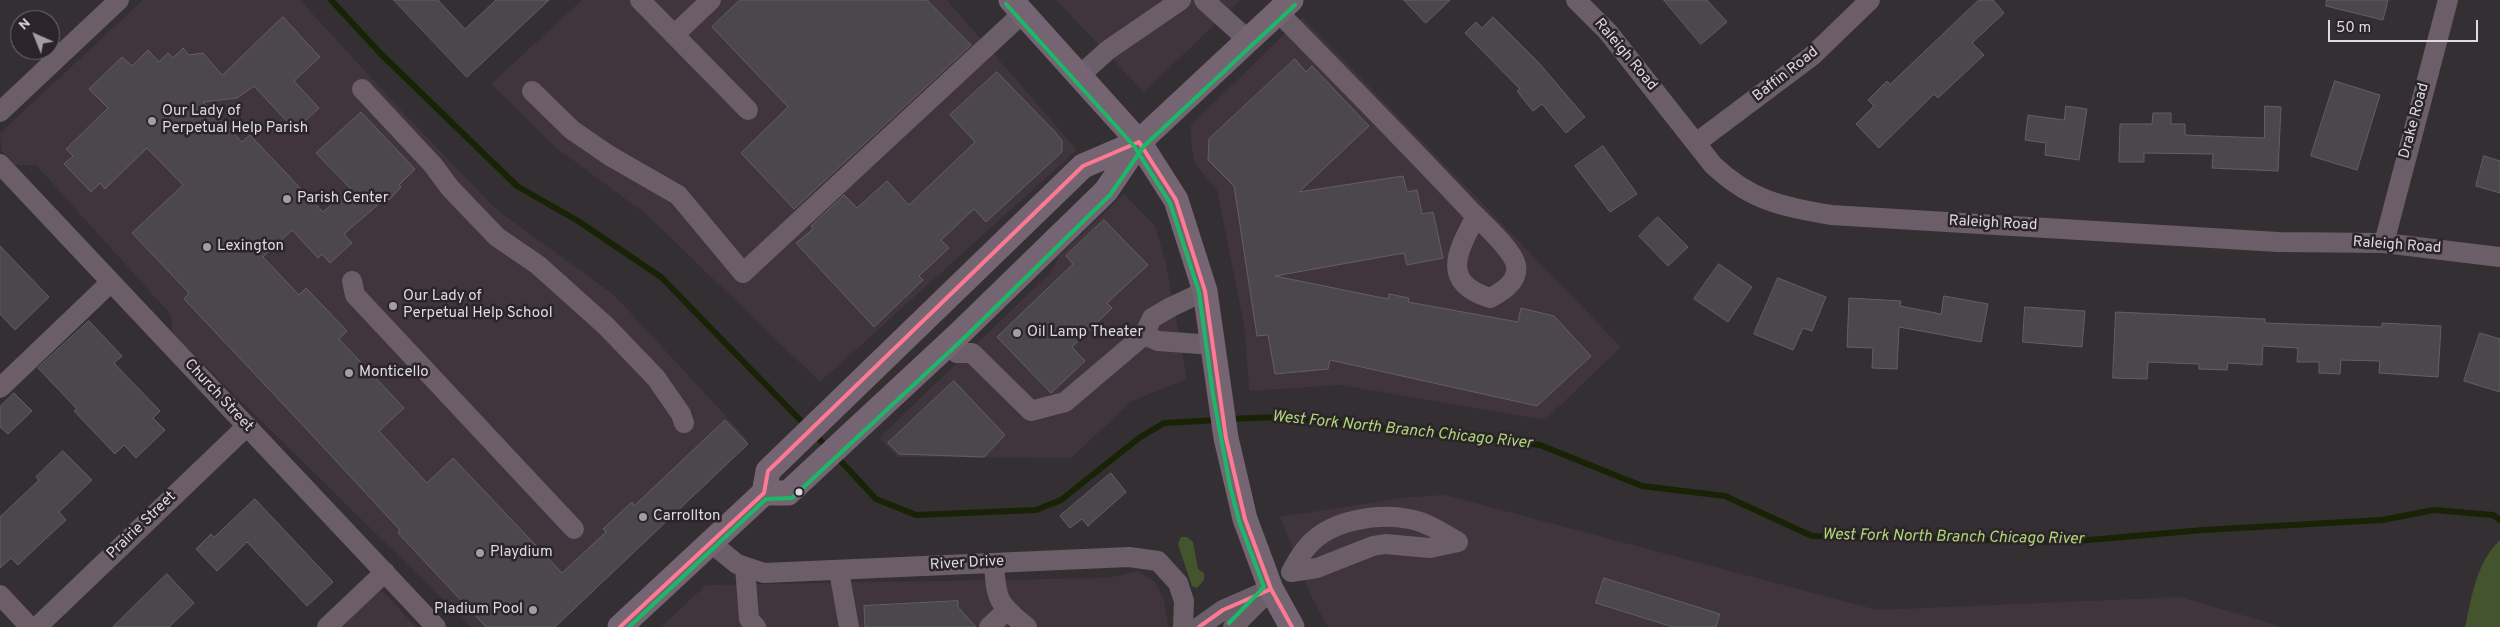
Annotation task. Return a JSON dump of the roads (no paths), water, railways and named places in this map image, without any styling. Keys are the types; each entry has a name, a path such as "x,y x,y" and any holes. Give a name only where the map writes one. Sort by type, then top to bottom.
{"main road":[{"path":"764,493 788,493 956,337 1106,191 1140,142 1284,6"},
{"path":"1017,7 1140,142 1176,200 1205,291 1226,438 1245,519 1271,589 1292,627"},
{"path":"620,627 764,493 768,471 1083,166 1140,142"}],"street":[{"path":"0,112 119,0"},
{"path":"640,0 748,110"},
{"path":"674,34 710,0"},
{"path":"1079,76 1108,50 1181,0"},
{"path":"1204,0 1248,40"},
{"name":"Raleigh Road","path":"1576,0 1608,32 1713,165 1731,182 1748,193 1795,209 1831,215 2278,242 2384,242 2500,257"},
{"name":"Baffin Road","path":"1696,143 1812,56 1870,0"},
{"name":"Drake Road","path":"2384,242 2448,0"},
{"path":"1284,6 1476,216"},
{"path":"532,91 572,130 610,156 678,195 743,273 1017,7"},
{"path":"362,89 432,165 450,188 497,236 538,265 610,331 656,378 681,414 684,423"},
{"name":"Church Street","path":"0,164 436,627"},
{"path":"352,281 355,295 574,529"},
{"path":"0,388 111,282"},
{"path":"956,337 972,340 972,353 1031,411 1065,402 1144,335 1152,318 1170,307 1205,291"},
{"path":"1144,335 1158,341 1214,345"},
{"name":"Prairie Street","path":"37,627 246,426"},
{"path":"1384,517 1385,544"},
{"path":"1384,517 1409,519 1436,529 1458,542 1430,548 1385,544 1358,550 1317,568 1291,572 1308,545 1325,532 1347,523 1384,517"},
{"name":"River Drive","path":"711,543 737,564 764,573 1129,556 1158,561 1178,583 1184,601 1183,627"},
{"path":"994,563 996,593 1006,611 1027,627"},
{"path":"745,567 749,620 756,627"},
{"path":"839,571 849,627"},
{"path":"327,627 385,572"},
{"path":"1200,627 1223,610 1271,589"},
{"path":"1233,627 1271,589"},
{"path":"0,595 30,627"},
{"path":"989,627 1006,611"}],"waterway":[{"name":"West Fork North Branch Chicago River","path":"331,0 381,54 517,186 578,221 661,277 806,426"},
{"name":"West Fork North Branch Chicago River","path":"1229,419 1279,417 1540,445 1642,486 1725,496 1812,536 2066,542 2203,530 2382,520 2434,510 2493,515 2500,520"},
{"name":"West Fork North Branch Chicago River","path":"836,456 876,499 916,515 1036,510 1061,500 1139,438 1164,423 1219,420"},
{"name":"West Fork North Branch Chicago River","path":"813,433 829,449"}],"place":[{"name":"Our Lady of Perpetual Help Parish","path":"152,121"},
{"name":"Parish Center","path":"287,199"},
{"name":"Lexington","path":"207,247"},
{"name":"Our Lady of Perpetual Help School","path":"393,306"},
{"name":"Oil Lamp Theater","path":"1017,333"},
{"name":"Monticello","path":"349,373"},
{"name":"Carrollton","path":"643,517"},
{"name":"Playdium","path":"480,553"},
{"name":"Pladium Pool","path":"533,610"}]}
